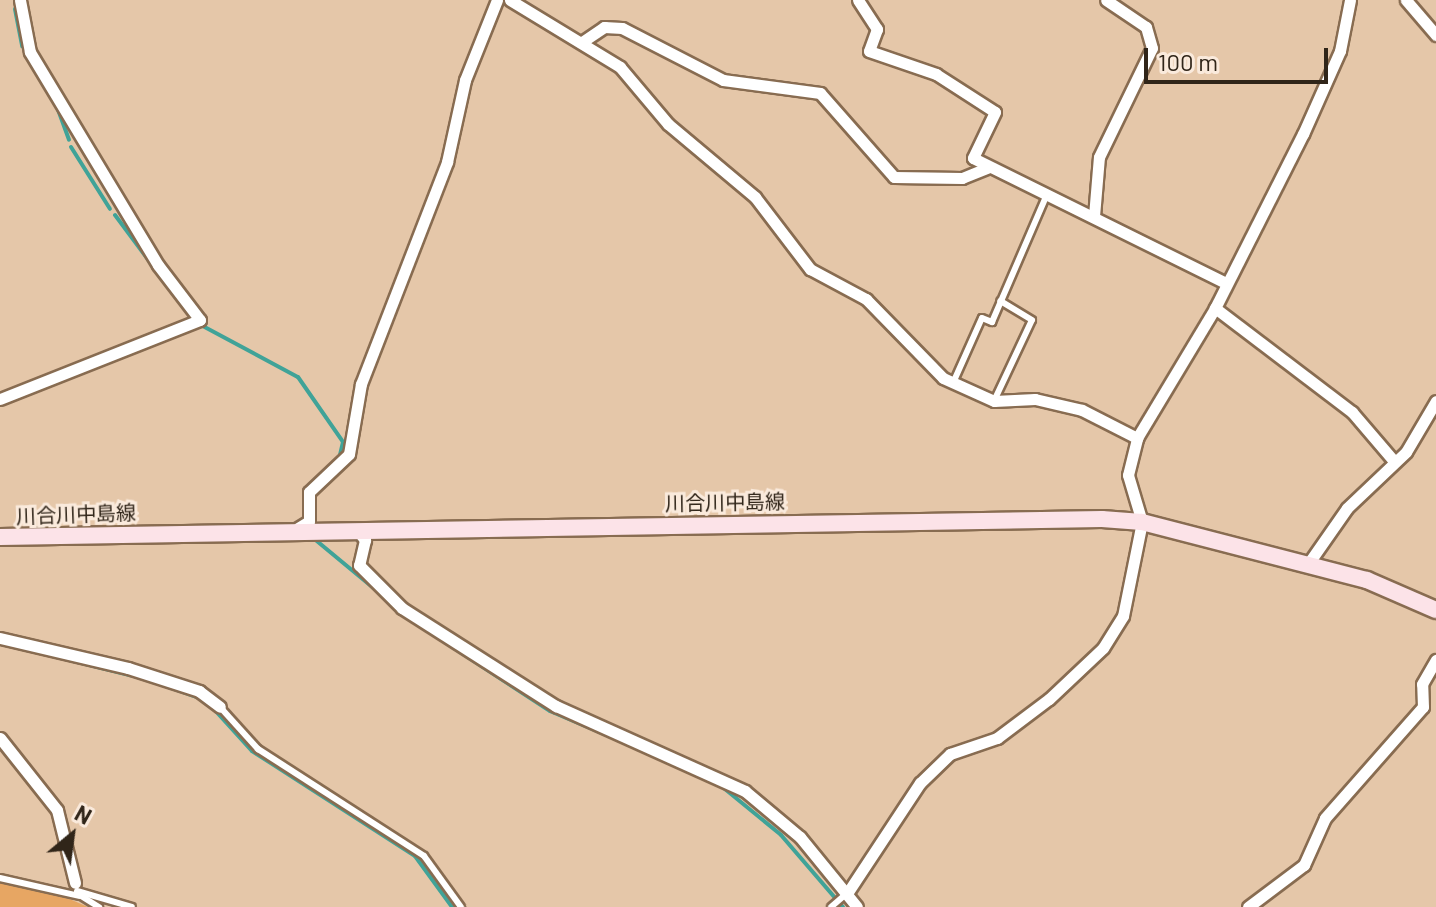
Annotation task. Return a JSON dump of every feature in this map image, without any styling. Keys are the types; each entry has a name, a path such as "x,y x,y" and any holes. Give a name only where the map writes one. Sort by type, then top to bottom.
{"main road":[{"name":"川合川中島線","path":"0,537 354,526 1142,522 1308,564 1436,610"}],"street":[{"path":"0,399 196,323 198,309 158,265 30,52 20,0"},
{"path":"298,528 309,521 309,492 349,454 361,384 447,162 465,80 497,0"},
{"path":"510,0 620,67 668,124 730,172 810,269 866,299 953,383 994,401 1035,399 1082,410 1137,438"},
{"path":"858,0 877,29 869,51 936,74 995,112 973,158 1226,283"},
{"path":"1094,216 1099,157 1152,48 1146,27 1106,0"},
{"path":"845,895 905,801 950,754 997,738 1103,648 1129,600 1142,522 1128,475 1137,438 1215,308 1340,51 1350,0"},
{"path":"1406,0 1436,35"},
{"path":"582,42 604,27 622,28 723,80 820,93 894,177 962,178 989,167"},
{"path":"1215,308 1352,412 1393,460"},
{"path":"1308,564 1393,460 1406,452 1436,401"},
{"path":"354,526 365,540 359,565 402,608 556,706 745,791 857,907"},
{"path":"0,638 128,668 199,691 220,707"},
{"path":"1248,907 1304,865 1325,818 1423,707 1422,684 1436,660"},
{"path":"0,738 57,810 77,890"}],"lane":[{"path":"953,383 982,318 992,322 1047,194"},
{"path":"994,401 1032,320 1000,301"},
{"path":"220,707 258,749 424,856 461,907"},
{"path":"0,878 77,890 132,907"},
{"path":"77,890 99,907"},
{"path":"833,906 845,895"}],"shaded area":[{"path":"0,883 65,897 88,907 0,907"}],"waterway":[{"path":"15,9 22,46"},
{"path":"56,104 69,140"},
{"path":"71,147 110,209"},
{"path":"115,215 173,293"},
{"path":"199,324 298,377 343,442 339,459"},
{"path":"315,497 315,520"},
{"path":"312,537 377,591"},
{"path":"428,631 550,711 625,743"},
{"path":"57,657 138,677"},
{"path":"169,687 202,699"},
{"path":"212,707 252,751 415,856 452,907"},
{"path":"720,785 781,835 843,907"}]}
